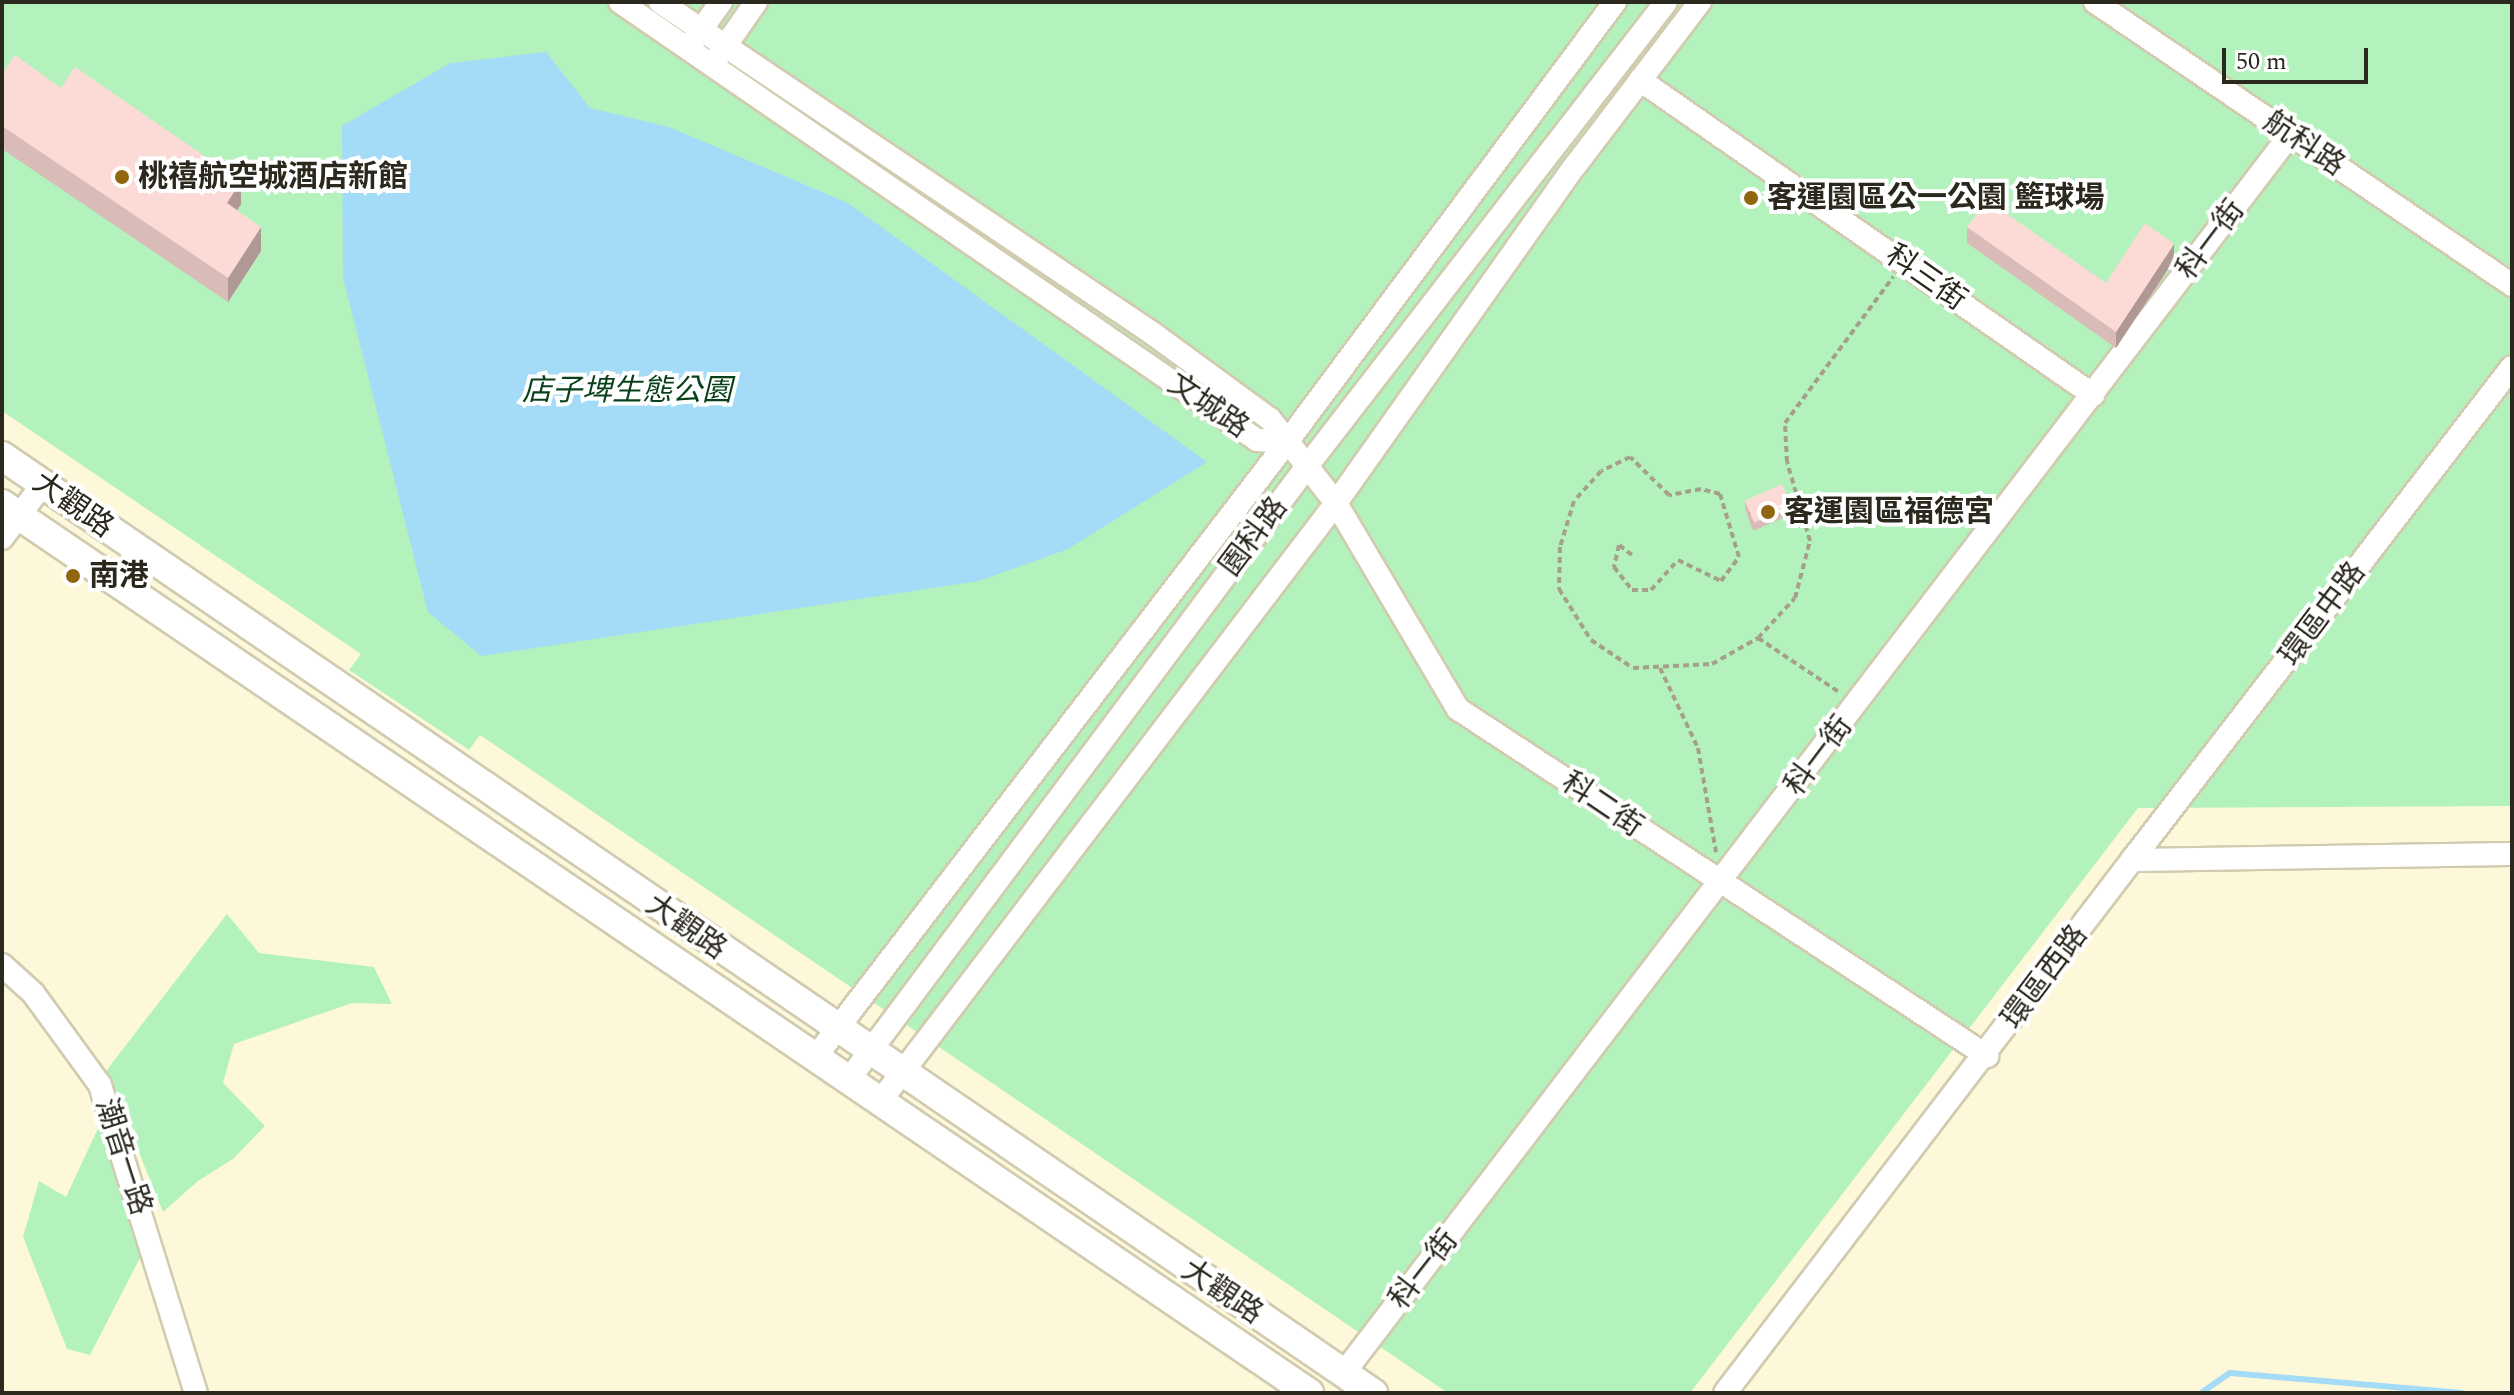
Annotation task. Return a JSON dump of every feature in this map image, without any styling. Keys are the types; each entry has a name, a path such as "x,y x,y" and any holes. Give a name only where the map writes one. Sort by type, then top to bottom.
{"main road":[{"name":"大觀路","path":"2,456 836,1030 1373,1393"},
{"name":"大觀路","path":"11,510 882,1099 1309,1393"}],"street":[{"name":"文城路","path":"620,2 695,39 726,46 1152,333 1270,419 1287,442"},
{"name":"文城路","path":"660,2 695,39 712,66 1257,440 1287,442"},
{"path":"695,39 721,2"},
{"path":"712,66 756,2"},
{"path":"817,1055 1287,442 1615,2"},
{"name":"園科路","path":"850,1078 1308,465 1666,2"},
{"path":"882,1099 1336,503 1640,80 1700,2"},
{"name":"航科路","path":"2095,2 2512,285"},
{"name":"科三街","path":"1640,80 2093,395"},
{"name":"科一街","path":"1343,1374 1721,885 2290,135"},
{"name":"環區中路","path":"2132,860 2512,367"},
{"name":"科二街","path":"1287,442 1336,503 1458,709 1721,885 1987,1056"},
{"path":"2,538 11,510 43,484"},
{"path":"2132,860 2512,854"},
{"name":"環區西路","path":"1725,1393 1987,1056 2132,860"},
{"name":"潮音一路","path":"2,965 33,993 100,1085 194,1385"}],"path":[{"path":"1632,555 1619,545 1614,567 1632,590 1651,590 1678,560 1721,581 1739,557 1720,494 1701,489 1669,495 1630,457 1601,471 1574,501 1560,547 1559,589 1591,640 1633,668 1712,664 1758,638 1795,598 1810,541 1787,462 1785,423 1903,263"},
{"path":"1758,638 1858,704"},
{"path":"1660,668 1698,748 1721,885"}],"green space":[{"path":"2,2 2512,2 2512,806 2138,808 1690,1393 1448,1393 480,735 469,750 349,670 361,654 2,411"},
{"path":"227,914 259,953 374,967 392,1004 352,1003 234,1044 223,1083 265,1126 233,1159 198,1181 163,1212 106,1071"},
{"path":"100,1124 141,1256 90,1355 67,1349 23,1237 39,1181 66,1197"}],"water":[{"name":"店子埤生態公園","path":"546,52 590,108 669,127 848,203 1207,462 1068,549 979,581 481,656 428,612 343,278 342,126 450,63"}],"building":[{"name":"桃禧航空城酒店新館","path":"15,55 61,88 75,67 241,181 227,203 261,227 228,278 2,126 2,74"},
{"path":"1987,200 2106,283 2145,223 2174,244 2116,332 1967,227"},
{"name":"客運園區福德宮","path":"1782,484 1792,506 1754,523 1745,501"}],"waterway":[{"path":"2201,1393 2230,1373 2462,1393"}],"place":[{"name":"桃禧航空城酒店新館","path":"122,177"},
{"name":"客運園區公一公園 籃球場","path":"1751,198"},
{"name":"客運園區福德宮","path":"1768,512"},
{"name":"南港","path":"73,576"}]}
